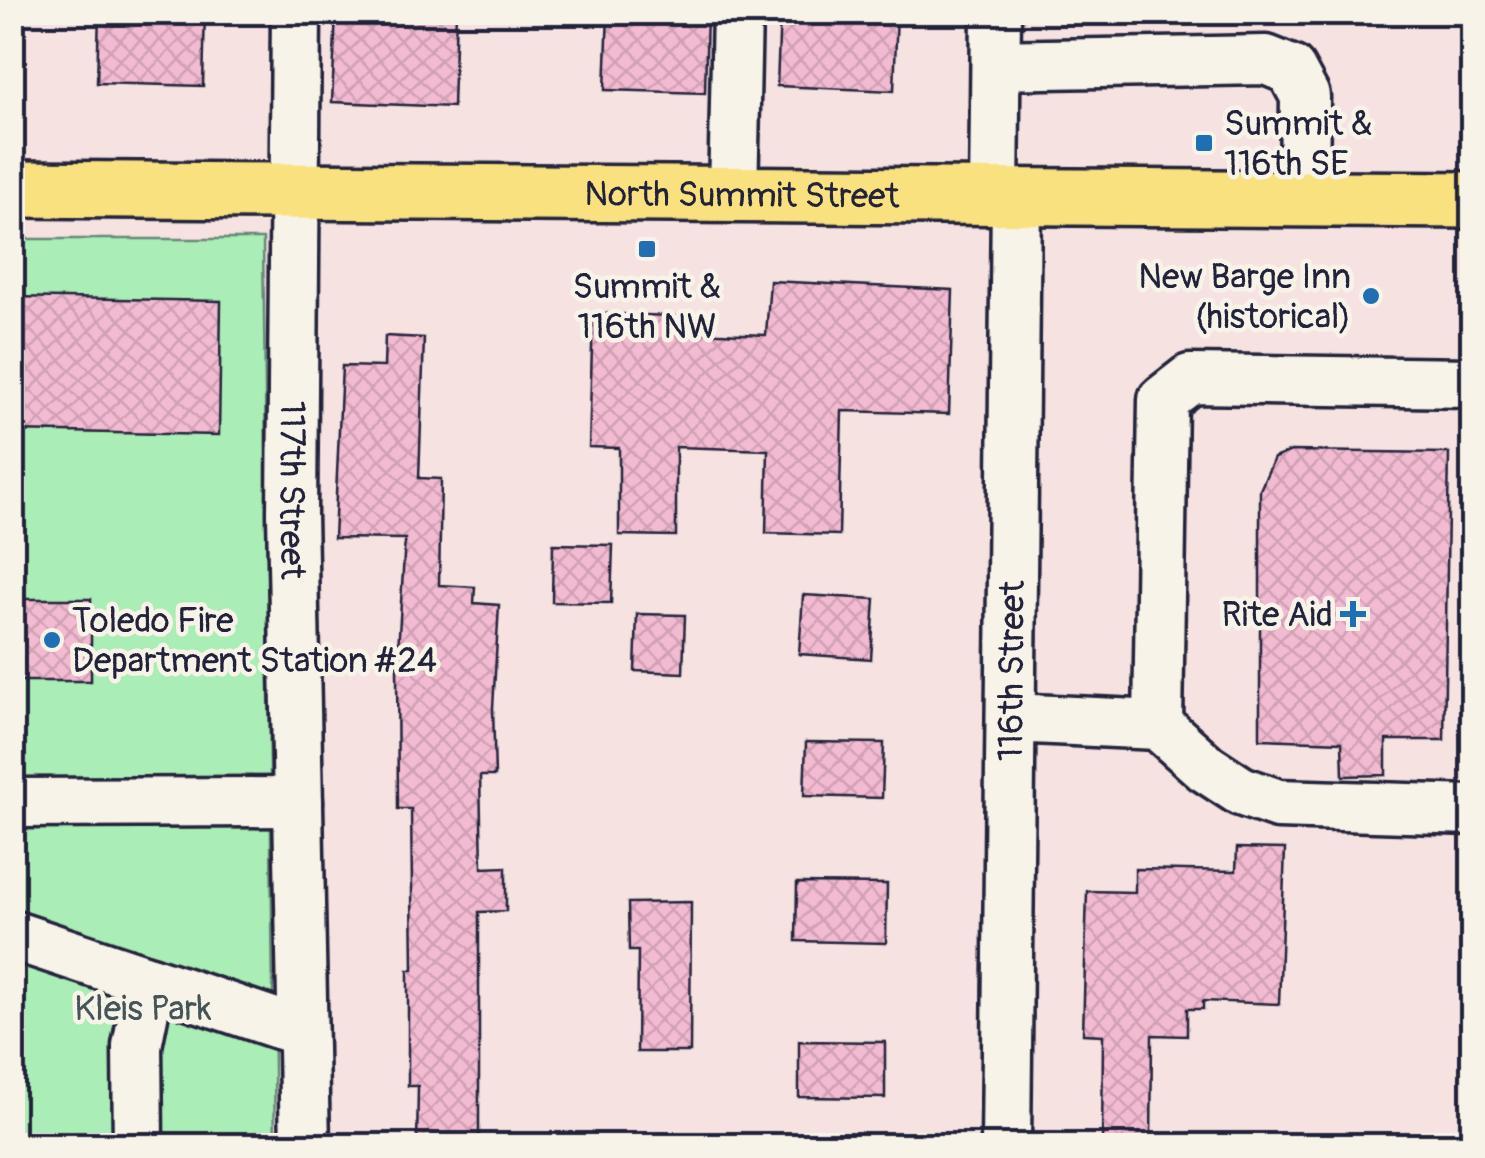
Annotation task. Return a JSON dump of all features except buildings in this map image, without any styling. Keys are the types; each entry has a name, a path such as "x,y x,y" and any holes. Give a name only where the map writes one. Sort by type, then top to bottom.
{"main road":[{"name":"North Summit Street","path":"12,189 1472,200"}],"street":[{"name":"117th Street","path":"296,12 292,514 304,1146"},
{"path":"733,195 737,12"},
{"name":"116th Street","path":"996,12 1005,197 1010,718 1006,1146"},
{"path":"996,65 1266,60 1291,70 1306,96 1304,199"},
{"path":"1158,725 1163,400 1190,379 1472,384"},
{"path":"1010,718 1158,725 1206,768 1241,791 1278,804 1472,810"},
{"path":"12,802 298,802"},
{"path":"12,935 302,1032"},
{"path":"138,1146 137,1046 150,981"}],"green space":[{"name":"Kleis Park","path":"12,239 263,239 275,1145 13,1145"}],"place":[{"name":"Summit & 116th SE","path":"1204,143"},
{"name":"Summit & 116th NW","path":"647,249"},
{"name":"New Barge Inn (historical)","path":"1371,296"},
{"name":"Rite Aid","path":"1353,614"},
{"name":"Toledo Fire Department Station #24","path":"52,640"}]}
